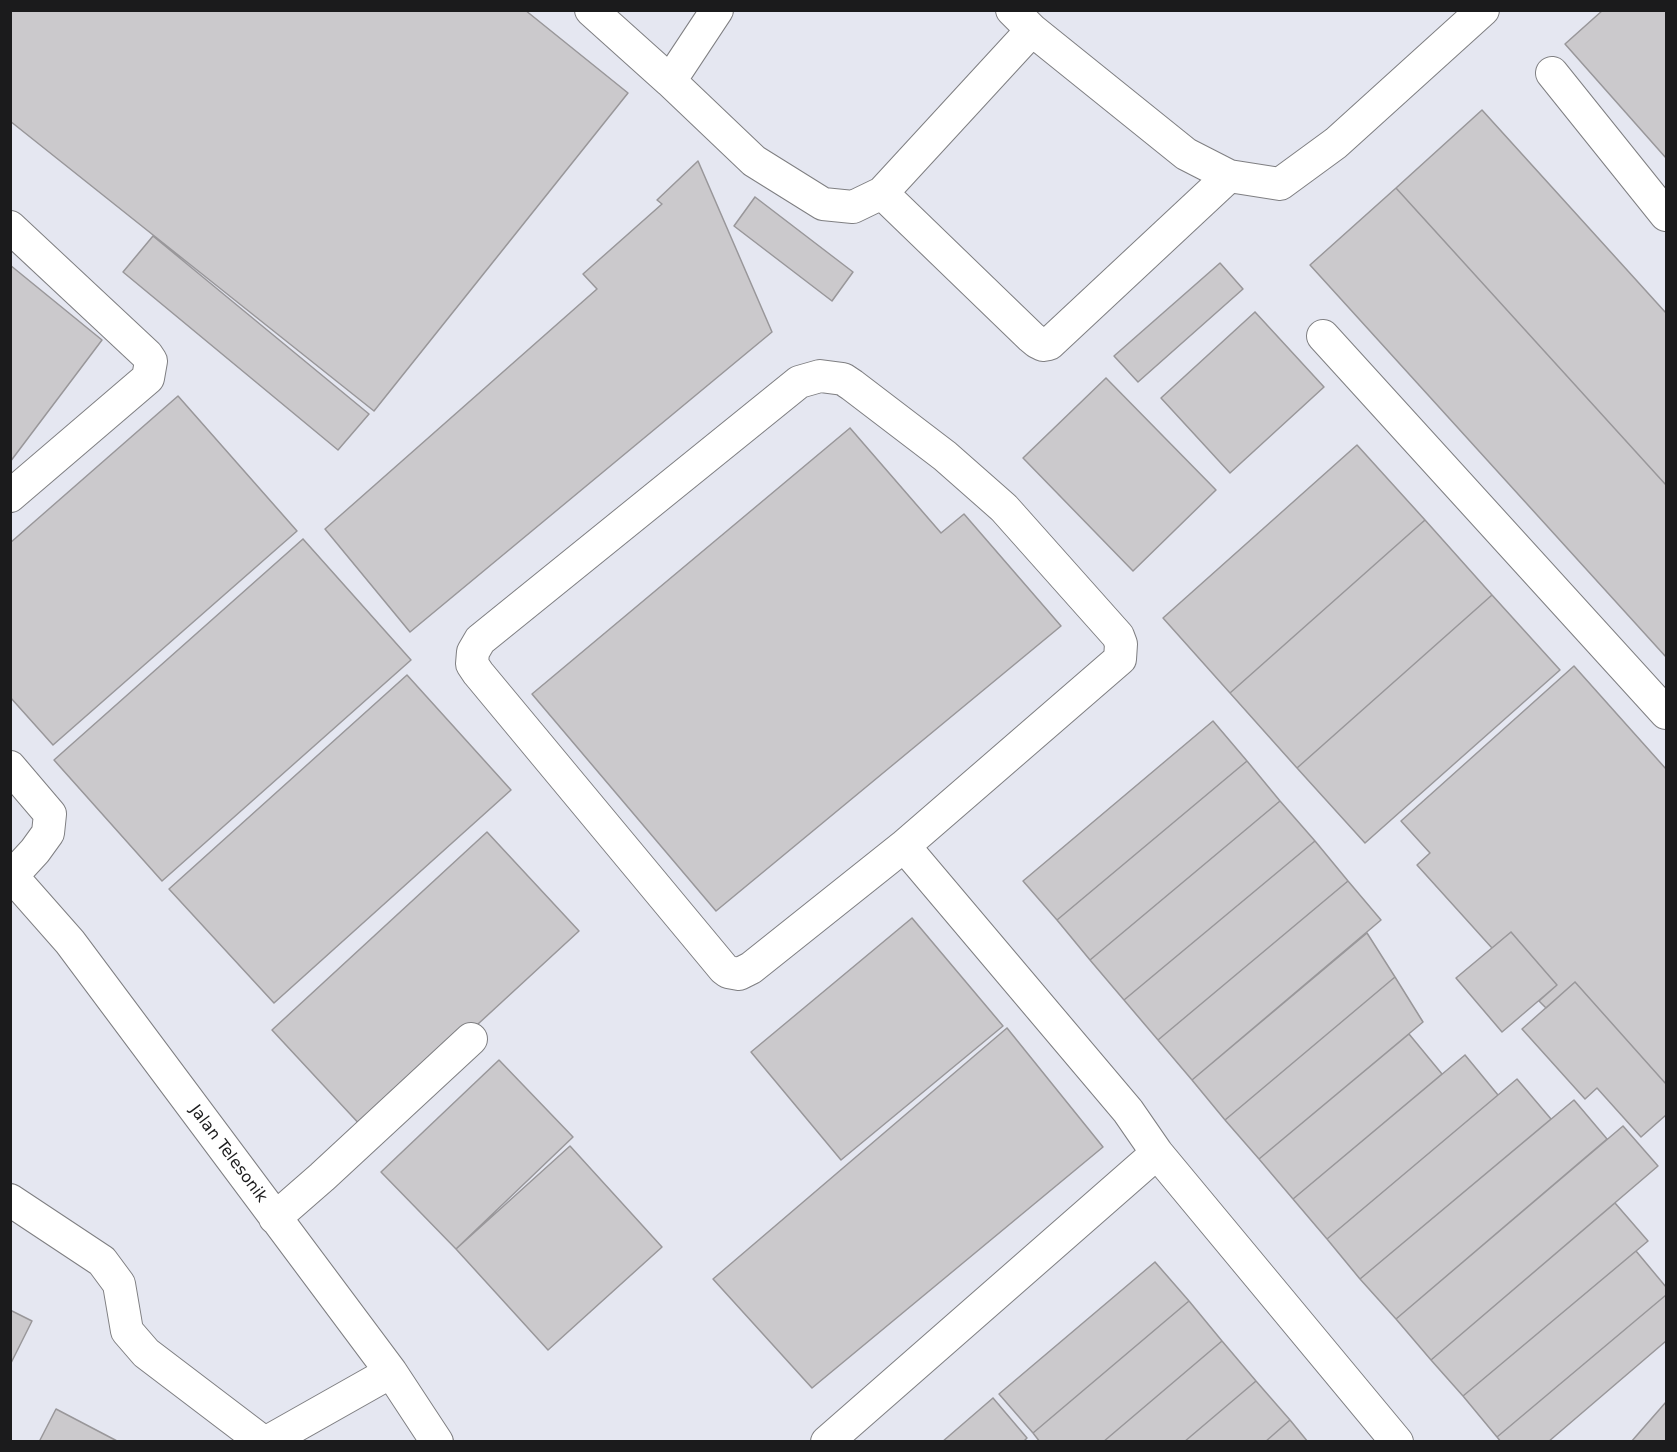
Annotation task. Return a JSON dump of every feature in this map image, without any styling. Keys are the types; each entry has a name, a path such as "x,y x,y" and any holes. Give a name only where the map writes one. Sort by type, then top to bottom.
{"street":[{"path":"591,10 754,161 823,204 853,207 882,193 1022,20 1186,154 1229,176 1280,184 1336,143 1483,10"},
{"path":"670,81 717,10"},
{"path":"1552,73 1666,215"},
{"path":"882,193 1031,337 1043,345 1049,344 1229,176"},
{"path":"10,227 152,361 148,378 10,496"},
{"path":"1323,336 1666,713"},
{"path":"820,376 843,379 852,385 920,436 1004,508 1118,636 1121,644 1120,659 904,846 751,968 738,974 728,972 472,664 473,652 480,640 799,382 820,376"},
{"path":"10,767 50,814 48,833 35,851 11,875"},
{"path":"904,846 1128,1111 1157,1153 1397,1442"},
{"name":"Jalan Telesonik","path":"11,875 70,942 391,1372 437,1442"},
{"path":"275,1218 322,1178 471,1039"},
{"path":"827,1442 1157,1153"},
{"path":"10,1200 102,1262 119,1284 127,1330 146,1353 265,1442 391,1372"}],"shaded area":[{"path":"10,11 1666,11 1666,1441 11,1441"}],"building":[{"path":"10,10 525,10 628,93 374,411 10,121"},
{"path":"1603,10 1666,10 1666,158 1565,44"},
{"path":"1482,110 1666,313 1666,485 1396,188"},
{"path":"698,161 772,332 410,632 325,529 597,289 583,274 662,204 657,200"},
{"path":"1396,188 1666,485 1666,657 1310,265"},
{"path":"755,197 853,272 832,301 734,226"},
{"path":"153,236 369,414 338,450 123,272"},
{"path":"1220,263 1243,289 1138,382 1114,356"},
{"path":"10,265 102,340 10,462"},
{"path":"1255,312 1324,387 1230,473 1161,398"},
{"path":"1106,378 1216,490 1133,571 1023,458"},
{"path":"178,396 297,531 53,745 10,697 10,543"},
{"path":"850,428 941,533 964,514 1061,626 716,911 532,694"},
{"path":"1357,445 1425,520 1230,693 1163,618"},
{"path":"1425,520 1492,595 1297,768 1230,693"},
{"path":"303,539 411,660 162,881 54,760"},
{"path":"1492,595 1560,670 1365,843 1297,768"},
{"path":"1574,666 1666,769 1666,1084 1575,982 1546,1008 1539,1001 1557,985 1511,932 1492,948 1417,865 1430,853 1401,821"},
{"path":"407,675 511,790 274,1003 169,889"},
{"path":"1213,721 1247,761 1057,920 1023,881"},
{"path":"1247,761 1280,801 1090,960 1057,920"},
{"path":"1280,801 1315,841 1124,1000 1090,960"},
{"path":"487,832 579,931 364,1129 272,1030"},
{"path":"1315,841 1348,881 1158,1040 1124,1000"},
{"path":"1348,881 1381,920 1192,1080 1158,1040"},
{"path":"912,918 1003,1026 841,1160 751,1052"},
{"path":"1511,932 1557,985 1502,1032 1456,978"},
{"path":"1367,933 1395,977 1225,1120 1192,1080"},
{"path":"1395,977 1423,1022 1259,1159 1225,1120"},
{"path":"1575,982 1666,1084 1666,1115 1641,1137 1597,1088 1585,1099 1522,1029"},
{"path":"1007,1028 1103,1147 812,1388 713,1279"},
{"path":"1409,1034 1442,1074 1293,1199 1259,1159"},
{"path":"1465,1055 1498,1095 1327,1239 1293,1199"},
{"path":"499,1060 573,1137 456,1249 381,1172"},
{"path":"1517,1079 1551,1119 1360,1279 1327,1239"},
{"path":"1574,1100 1607,1139 1396,1319 1360,1279"},
{"path":"1623,1126 1658,1166 1431,1360 1396,1319"},
{"path":"570,1146 662,1247 548,1350 456,1249"},
{"path":"1615,1203 1648,1241 1463,1396 1431,1360"},
{"path":"1636,1251 1666,1287 1666,1295 1497,1437 1463,1396"},
{"path":"1155,1262 1189,1301 1033,1433 999,1394"},
{"path":"1666,1295 1666,1341 1548,1442 1501,1442 1497,1437"},
{"path":"1189,1301 1222,1341 1103,1442 1040,1442 1033,1433"},
{"path":"10,1310 32,1321 10,1365"},
{"path":"1222,1341 1256,1381 1184,1442 1103,1442"},
{"path":"1256,1381 1290,1420 1265,1442 1184,1442"},
{"path":"993,1398 1027,1438 1023,1442 942,1442"},
{"path":"1666,1402 1666,1442 1631,1442"},
{"path":"56,1409 119,1442 39,1442"},
{"path":"1290,1420 1308,1442 1265,1442"}]}
